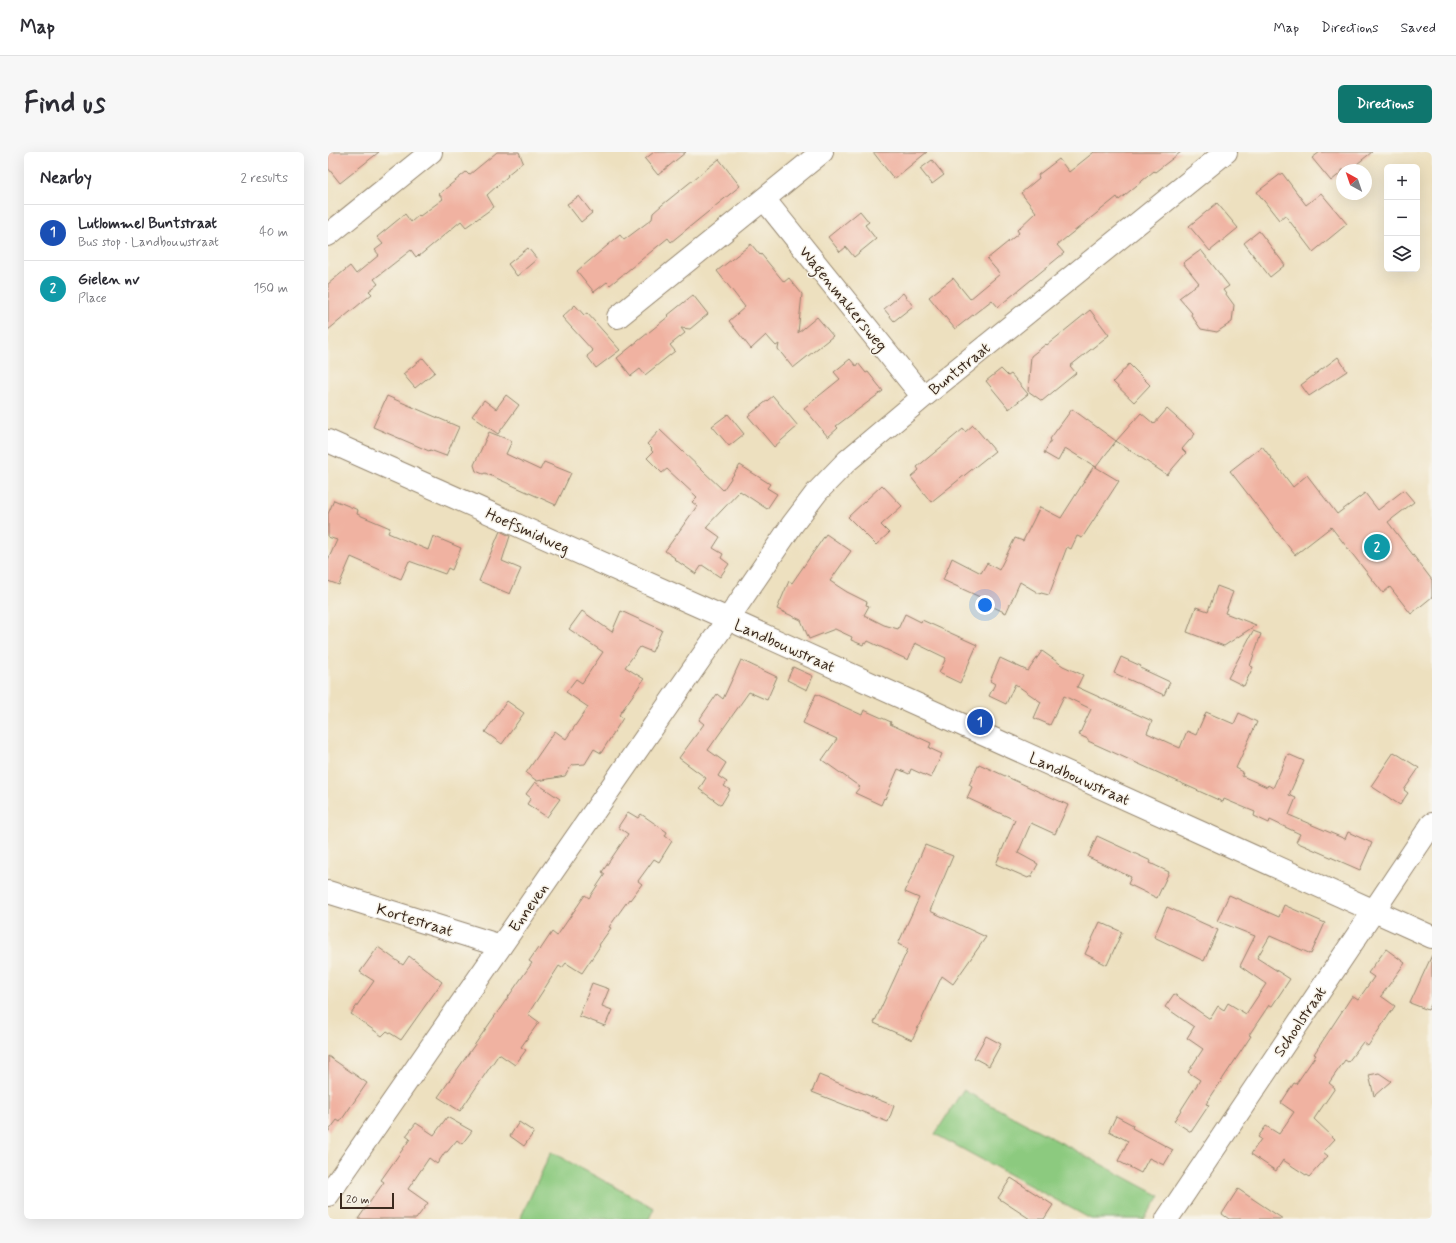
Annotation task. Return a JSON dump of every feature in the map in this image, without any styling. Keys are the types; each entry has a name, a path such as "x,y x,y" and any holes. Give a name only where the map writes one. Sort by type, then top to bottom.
{"street":[{"path":"618,317 822,152"},
{"name":"Buntstraat","path":"728,619 792,525 817,492 847,461 923,397 1226,152"},
{"path":"328,235 420,155"},
{"name":"Wagenmakersweg","path":"764,199 923,397"},
{"name":"Hoefsmidweg","path":"328,442 728,619"},
{"name":"Landbouwstraat","path":"728,619 1432,937"},
{"name":"Enneven","path":"328,1195 728,619"},
{"name":"Schoolstraat","path":"1167,1219 1432,824"},
{"name":"Kortestraat","path":"328,892 501,946"}],"green space":[{"path":"963,1090 1160,1196 1144,1219 1091,1219 935,1134"},
{"path":"551,1152 654,1208 649,1219 520,1219"}],"building":[{"path":"328,152 379,152 340,183 328,168"},
{"path":"497,152 519,152 523,162 507,175 508,176 487,195 494,207 466,227 461,221 419,256 418,255 416,257 411,250 374,279 378,284 369,291 372,294 328,330 328,284 350,266 356,274 379,255 375,250 383,244 377,237 405,214 411,222 419,215 420,216 443,199 439,194 466,172 469,175"},
{"path":"654,152 686,152 658,175 645,159"},
{"path":"873,152 927,152 894,179"},
{"path":"1094,152 1181,152 1155,172 1154,171 1119,200 1117,197 1057,245 1064,253 998,307 992,300 955,329 929,297 953,278 970,299 1000,274 987,259 1019,233 1017,230 1036,212 1021,193 1039,178 1038,175 1059,159 1069,172"},
{"path":"1320,152 1372,152 1357,164 1336,164 1336,177 1331,181 1312,158"},
{"path":"719,159 740,186 671,242 668,238 610,285 607,282 594,292 577,271 620,235 624,240 652,219 653,213"},
{"path":"932,160 944,175 932,184 920,169"},
{"path":"1282,173 1306,205 1321,193 1347,224 1313,252 1285,215 1279,220 1257,192"},
{"path":"579,196 592,213 581,222 567,204"},
{"path":"1217,203 1238,228 1210,251 1189,226"},
{"path":"860,211 869,222 865,225 876,239 854,257 846,247 840,252 828,237"},
{"path":"1259,231 1285,265 1270,277 1244,243"},
{"path":"751,244 784,282 789,278 802,294 798,333 817,317 833,336 793,368 778,349 779,344 776,346 766,335 751,349 729,321 745,307 717,271"},
{"path":"528,248 537,259 517,276 508,264"},
{"path":"1201,250 1229,286 1223,290 1234,305 1232,322 1217,332 1201,329 1191,315 1192,313 1179,298 1199,283 1183,263"},
{"path":"903,293 913,306 894,321 884,309"},
{"path":"693,295 708,314 690,329 681,328 685,333 670,345 675,351 645,375 640,369 631,376 617,358"},
{"path":"575,305 584,315 587,313 620,350 596,368 587,356 593,351 562,317"},
{"path":"1090,310 1109,335 1070,366 1076,373 1042,401 1028,391 1031,356"},
{"path":"1338,357 1347,371 1309,396 1301,385"},
{"path":"423,358 435,372 415,388 403,374"},
{"path":"850,359 856,366 858,363 866,373 868,372 883,391 836,426 838,428 828,437 804,408 840,379 834,372"},
{"path":"1129,364 1150,385 1134,402 1113,382"},
{"path":"1001,369 1008,376 1011,374 1028,394 1009,409 986,381"},
{"path":"506,395 519,405 498,434 472,416 484,400 496,409"},
{"path":"387,396 459,427 446,456 430,450 429,451 373,427"},
{"path":"773,396 798,426 774,447 748,416"},
{"path":"1072,409 1116,441 1096,467 1065,448 1058,461 1044,453 1051,440 1050,439"},
{"path":"1167,409 1195,434 1182,449 1186,453 1167,475 1116,441 1141,413 1154,424"},
{"path":"728,414 744,434 729,446 712,426"},
{"path":"973,425 995,451 931,502 911,477 919,470 917,467 963,429 965,432"},
{"path":"660,430 723,490 740,465 770,484 767,488 777,494 767,509 740,491 706,527 720,537 713,548 723,554 721,558 729,564 720,577 702,565 696,574 665,551 697,506 692,502 697,497 667,469 662,473 647,458 653,452 647,444"},
{"path":"489,432 512,441 506,454 540,470 544,462 571,473 556,505 485,473 483,474 476,471 474,465"},
{"path":"1262,446 1293,487 1307,475 1337,514 1365,493 1378,510 1404,490 1414,502 1388,522 1432,580 1432,597 1411,614 1390,587 1383,593 1331,527 1295,555 1230,471"},
{"path":"1094,466 1119,481 1082,538 1077,536 1071,549 1067,547 1049,595 1040,594 1020,582 1006,613 981,601 982,598 943,580 952,558 981,573 987,563 999,570 1015,538 1023,541 1040,507 1061,518"},
{"path":"882,485 902,506 881,525 889,533 876,545 848,517"},
{"path":"334,500 358,510 357,514 390,528 388,533 428,550 433,536 461,548 452,570 448,568 445,574 409,561 401,579 351,557 339,585 328,581 328,560 337,540 328,537 328,514"},
{"path":"500,531 510,536 502,561 521,569 510,594 479,581"},
{"path":"826,534 851,551 830,581 867,602 866,605 869,606 864,615 884,625 898,629 905,614 921,622 922,620 977,645 960,683 939,673 946,658 915,643 908,660 868,641 863,645 851,640 852,637 835,629 809,639 801,620 777,609 789,581 792,583"},
{"path":"1217,586 1233,592 1225,613 1256,625 1224,646 1187,632 1196,607 1208,611"},
{"path":"582,611 612,632 621,611 662,630 652,652 640,647 625,667 644,679 619,715 623,718 601,753 594,749 585,764 572,765 565,776 537,781 526,773 555,731 566,739 588,707 566,692 576,679 582,683 603,652 569,629"},
{"path":"1253,631 1261,634 1250,666 1253,667 1244,686 1228,678"},
{"path":"1042,651 1063,666 1083,675 1077,687 1152,721 1147,733 1180,748 1187,731 1196,735 1206,712 1234,724 1239,713 1257,722 1236,768 1243,772 1242,776 1267,787 1268,785 1273,788 1288,754 1304,761 1289,795 1296,798 1289,815 1345,839 1348,832 1372,843 1360,870 1296,842 1300,834 1270,820 1269,823 1254,816 1255,812 1224,799 1223,802 1088,741 1088,739 1079,735 1091,709 1064,696 1050,725 1034,718 1041,702 1015,684 1006,704 989,696 995,684 990,681 1000,658 1028,671"},
{"path":"1121,657 1170,682 1164,695 1114,673"},
{"path":"741,660 777,677 767,700 749,692 708,750 726,763 718,776 727,782 724,786 730,790 721,805 699,789 706,778 679,758 704,724 699,720 717,694 723,699"},
{"path":"793,667 813,676 807,690 787,680"},
{"path":"816,694 862,715 864,710 931,743 929,748 942,754 931,778 911,769 909,774 898,769 881,805 855,793 860,787 822,760 837,739 803,723"},
{"path":"507,701 524,713 502,744 485,732"},
{"path":"1394,752 1419,768 1404,790 1408,793 1400,805 1371,786"},
{"path":"979,764 1068,805 1055,834 1031,823 1018,853 1038,864 1031,877 1028,878 996,864 1015,820 967,798 972,787 969,785"},
{"path":"535,782 560,799 547,817 527,804 531,798 526,794"},
{"path":"628,812 638,818 641,814 667,832 665,836 672,841 659,862 654,859 638,881 642,884 609,927 611,928 582,973 566,963 562,968 559,966 528,1014 539,1022 521,1047 526,1050 515,1065 499,1054 460,1111 438,1097 532,963 529,961 538,948 540,950 552,932 557,936 585,895 589,898 605,874 602,872 628,834 618,827"},
{"path":"1097,836 1151,861 1150,863 1169,872 1157,898 1128,884 1131,877 1088,857"},
{"path":"925,845 953,856 930,911 986,937 953,984 942,976 912,1040 874,1023 908,949 898,944 919,898 905,892"},
{"path":"1229,895 1279,917 1284,905 1325,923 1311,954 1270,936 1257,958 1290,979 1272,1006 1269,1005 1249,1035 1251,1036 1206,1104 1209,1105 1191,1132 1174,1121 1200,1080 1188,1072 1203,1049 1187,1038 1194,1027 1165,1007 1174,994 1210,1019 1218,1006 1224,1010 1228,1003 1246,1014 1266,984 1240,966 1255,936 1217,921"},
{"path":"1167,907 1218,930 1204,961 1154,937"},
{"path":"1100,922 1122,932 1107,965 1085,954"},
{"path":"378,947 403,965 409,956 442,982 401,1040 387,1031 382,1036 351,1014 374,981 360,972"},
{"path":"1386,949 1405,963 1381,996 1395,1006 1368,1046 1363,1042 1348,1062 1345,1060 1329,1083 1335,1088 1314,1119 1335,1139 1323,1152 1328,1156 1309,1177 1283,1160 1276,1171 1251,1154 1261,1139 1258,1137 1266,1126 1279,1134 1294,1112 1281,1103 1294,1083 1296,1084 1316,1055 1314,1054 1352,996 1358,1000 1374,977 1368,973"},
{"path":"1432,955 1432,1003 1428,1010 1410,1003"},
{"path":"592,983 609,989 602,1006 612,1010 605,1026 579,1016"},
{"path":"986,1036 1001,1044 989,1066 974,1058"},
{"path":"328,1056 367,1083 340,1122 337,1120 328,1132"},
{"path":"1379,1073 1391,1081 1374,1096 1369,1075"},
{"path":"819,1075 894,1106 888,1122 812,1092"},
{"path":"1116,1116 1133,1125 1132,1128 1173,1150 1164,1165 1149,1158 1141,1173 1118,1161 1128,1141 1109,1131"},
{"path":"447,1117 472,1131 462,1144 457,1140 447,1152 445,1152 437,1164 429,1158 408,1189 428,1203 416,1219 358,1219 384,1182 381,1180 410,1139 406,1136 416,1123 434,1135"},
{"path":"519,1122 534,1132 524,1146 510,1136"},
{"path":"1011,1178 1053,1205 1044,1219 1030,1219 998,1198"},
{"path":"1238,1189 1283,1219 1229,1219 1222,1214"}],"place":[{"name":"Gielen nv","path":"1377,547"},
{"name":"Lutlommel Buntstraat","path":"980,722"}]}
